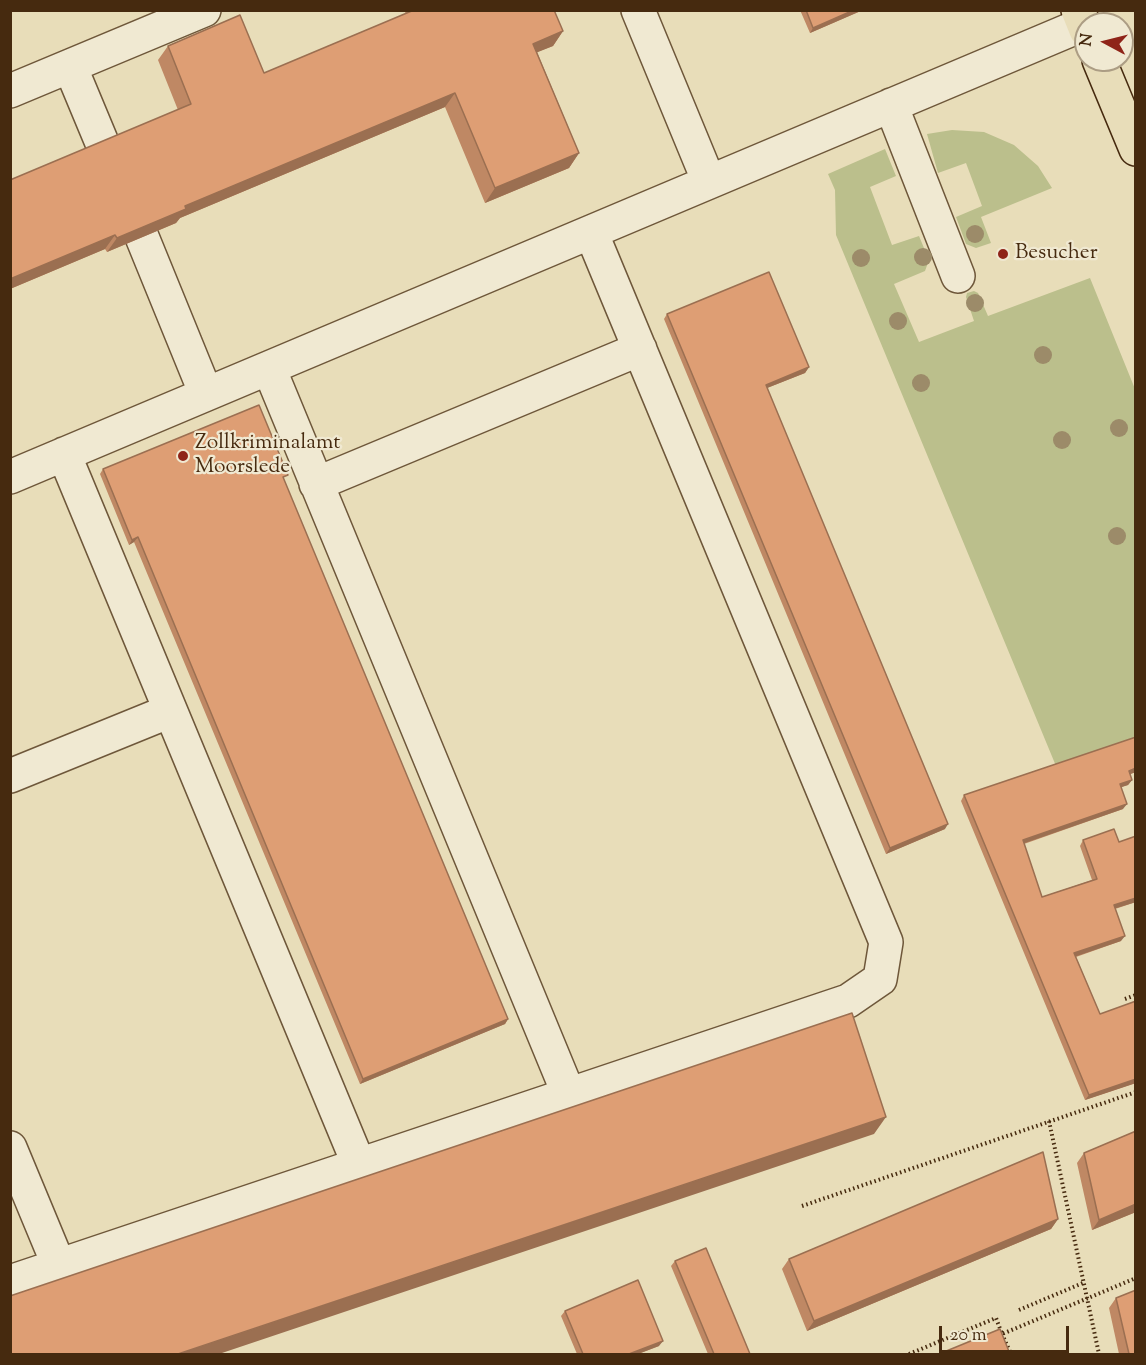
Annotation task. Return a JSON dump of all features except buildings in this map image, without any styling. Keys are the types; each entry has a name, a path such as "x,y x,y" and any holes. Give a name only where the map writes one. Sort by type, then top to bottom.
{"main road":[{"path":"1103,72 1136,149"}],"lane":[{"path":"10,92 204,10"},
{"path":"638,10 709,182"},
{"path":"10,477 891,105 1074,25"},
{"path":"70,66 105,150"},
{"path":"891,105 958,276"},
{"path":"10,1282 848,1001 880,980 886,942 591,232"},
{"path":"142,237 206,394"},
{"path":"316,484 640,349"},
{"path":"268,368 568,1095"},
{"path":"64,454 359,1165"},
{"path":"10,776 170,711"},
{"path":"10,1148 59,1266"}],"path":[{"path":"1125,999 1136,995"},
{"path":"802,1206 1136,1092"},
{"path":"1048,1122 1099,1354"},
{"path":"1002,1334 1136,1278"},
{"path":"1019,1310 1083,1283"},
{"path":"909,1354 996,1318 1011,1354"}],"green space":[{"path":"952,130 984,132 1014,145 1038,166 1052,188 981,217 991,243 976,248 966,244 956,217 982,206 966,163 938,173 927,134"},
{"path":"885,149 896,176 870,187 892,245 919,236 929,260 925,271 894,284 919,342 974,321 966,297 967,293 974,291 978,293 988,316 1090,278 1135,389 1135,739 1056,766 836,235 835,190 828,174"}],"place":[{"name":"Besucher","path":"1003,254"},
{"name":"Zollkriminalamt Moorslede","path":"183,456"}]}
